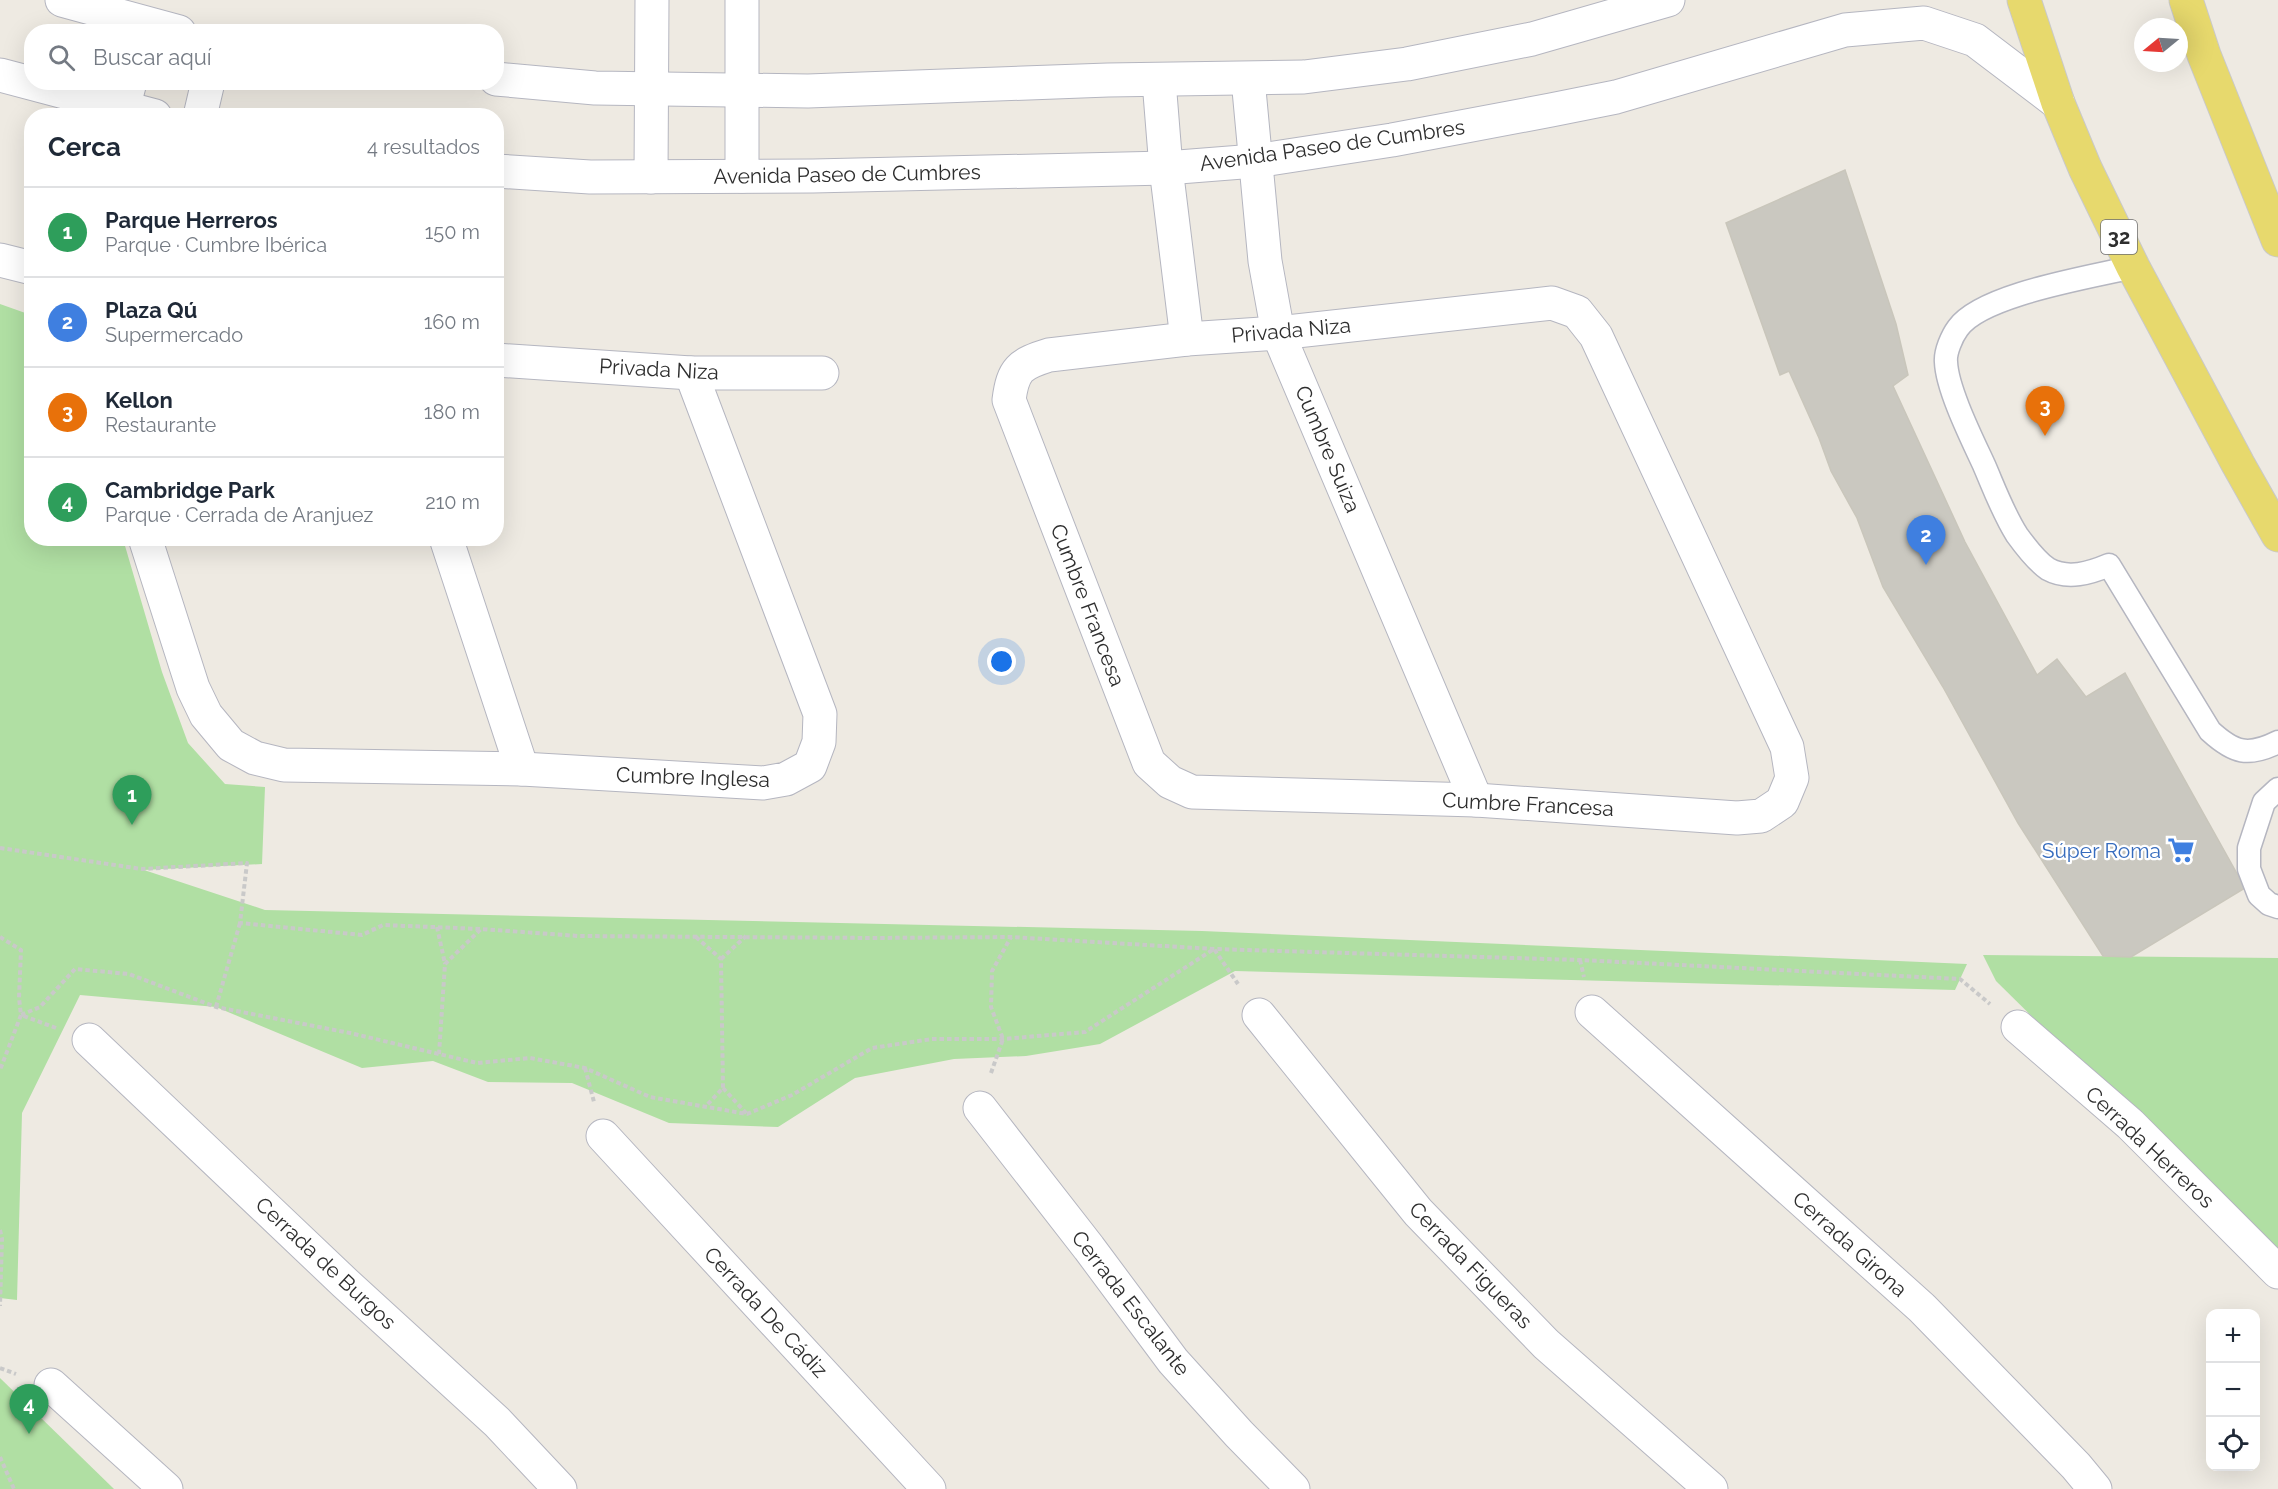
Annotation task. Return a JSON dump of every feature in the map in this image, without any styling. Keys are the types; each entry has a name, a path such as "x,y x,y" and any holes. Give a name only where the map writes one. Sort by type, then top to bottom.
{"main road":[{"name":"32","path":"2024,0 2058,104 2085,168 2133,267 2278,535"},
{"path":"2190,3 2204,55 2278,240"}],"street":[{"path":"62,0 136,24"},
{"path":"651,177 652,0"},
{"path":"742,0 742,176"},
{"path":"504,80 595,88 808,91 1108,80 1304,77 1407,64 1532,39 1649,2"},
{"name":"Avenida Paseo de Cumbres","path":"504,172 590,177 742,176 1166,168 1255,161 1392,140 1573,106 1616,97 1845,30 1924,23 1975,40 2058,104"},
{"path":"0,75 24,80"},
{"name":"Cumbre Suiza","path":"1248,79 1265,261 1278,333 1476,800"},
{"path":"1159,81 1166,168 1187,339"},
{"path":"69,90 124,102"},
{"path":"202,108 206,90"},
{"path":"0,260 24,266"},
{"name":"Privada Niza","path":"1012,378 1029,361 1049,355 1552,303 1577,312"},
{"name":"Cumbre Francesa","path":"1012,378 1009,400 1149,763 1170,782 1192,792 1476,800 1737,818 1761,816 1782,802 1792,778 1782,736 1596,336 1577,312"},
{"name":"Privada Niza","path":"504,360 691,372 822,373"},
{"name":"Cumbre Inglesa","path":"148,546 193,688 206,715 231,745 255,758 284,765 522,769 763,783 786,779 810,766 819,742 820,714 691,372"},
{"path":"449,546 522,769"},
{"name":"Cerrada Girona","path":"1592,1012 1922,1308 2076,1466 2095,1489"},
{"name":"Cerrada Figueras","path":"1259,1015 1418,1212 1546,1344 1711,1489"},
{"name":"Cerrada Herreros","path":"2018,1027 2130,1124 2278,1272"},
{"name":"Cerrada de Burgos","path":"89,1040 497,1422 560,1489"},
{"name":"Cerrada Escalante","path":"980,1108 1173,1361 1293,1489"},
{"name":"Cerrada De Cádiz","path":"603,1136 929,1489"},
{"path":"51,1385 166,1489"}],"lane":[{"path":"2133,267 2017,296 1989,306 1971,316 1958,328 1949,346 1946,361 1950,379 1965,423 2004,510 2016,534 2030,552 2047,568 2067,575 2091,573 2109,565 2210,731 2226,745 2241,751 2261,750 2278,742"},
{"path":"2278,789 2264,802 2248,848 2249,869 2259,895 2269,904 2278,907"}],"path":[{"path":"0,848 142,870 247,863 240,923 216,1007"},
{"path":"240,923 362,935 383,925 578,936 1011,937 1214,949 1580,960 1960,979 2018,1027"},
{"path":"437,927 445,964 439,1054"},
{"path":"445,964 481,929"},
{"path":"695,936 721,959 723,1088 747,1114"},
{"path":"721,959 746,936"},
{"path":"0,937 21,950 19,998 21,1015 0,1070"},
{"path":"980,1108 1002,1039 991,1006 992,971 1011,937"},
{"path":"21,1015 40,1007 75,969 129,974 216,1007 350,1033 477,1063 530,1058 585,1068 650,1097 747,1114 792,1095 872,1048 932,1039 1002,1039 1086,1032 1214,949"},
{"path":"1214,949 1259,1015"},
{"path":"21,1015 89,1040"},
{"path":"706,1107 723,1088"},
{"path":"0,1230 2,1239 0,1306"},
{"path":"0,1457 14,1489"}],"green space":[{"path":"0,304 24,313 24,546 125,546 162,672 188,743 225,784 265,787 262,864 144,870 265,910 1202,931 1967,964 1955,990 1235,971 1100,1044 1026,1056 954,1059 855,1078 778,1127 669,1123 572,1083 488,1082 433,1061 362,1068 216,1007 80,995 22,1113 17,1300 0,1298"},
{"path":"1983,955 2278,958 2278,1259 1996,981"},
{"path":"0,1378 114,1489 0,1489"}],"building":[{"path":"1845,170 1896,324 1908,375 1893,386 1965,542 2037,675 2057,659 2086,697 2125,673 2245,888 2131,957 2103,956 2018,823 1943,687 1883,587 1857,518 1831,471 1789,371 1780,375 1726,223"}],"place":[{"name":"Kellon","path":"2045,436"},
{"name":"Plaza Qú","path":"1926,565"},
{"name":"Parque Herreros","path":"132,825"},
{"name":"Súper Roma","path":"2181,850"},
{"name":"Cambridge Park","path":"29,1434"}]}
